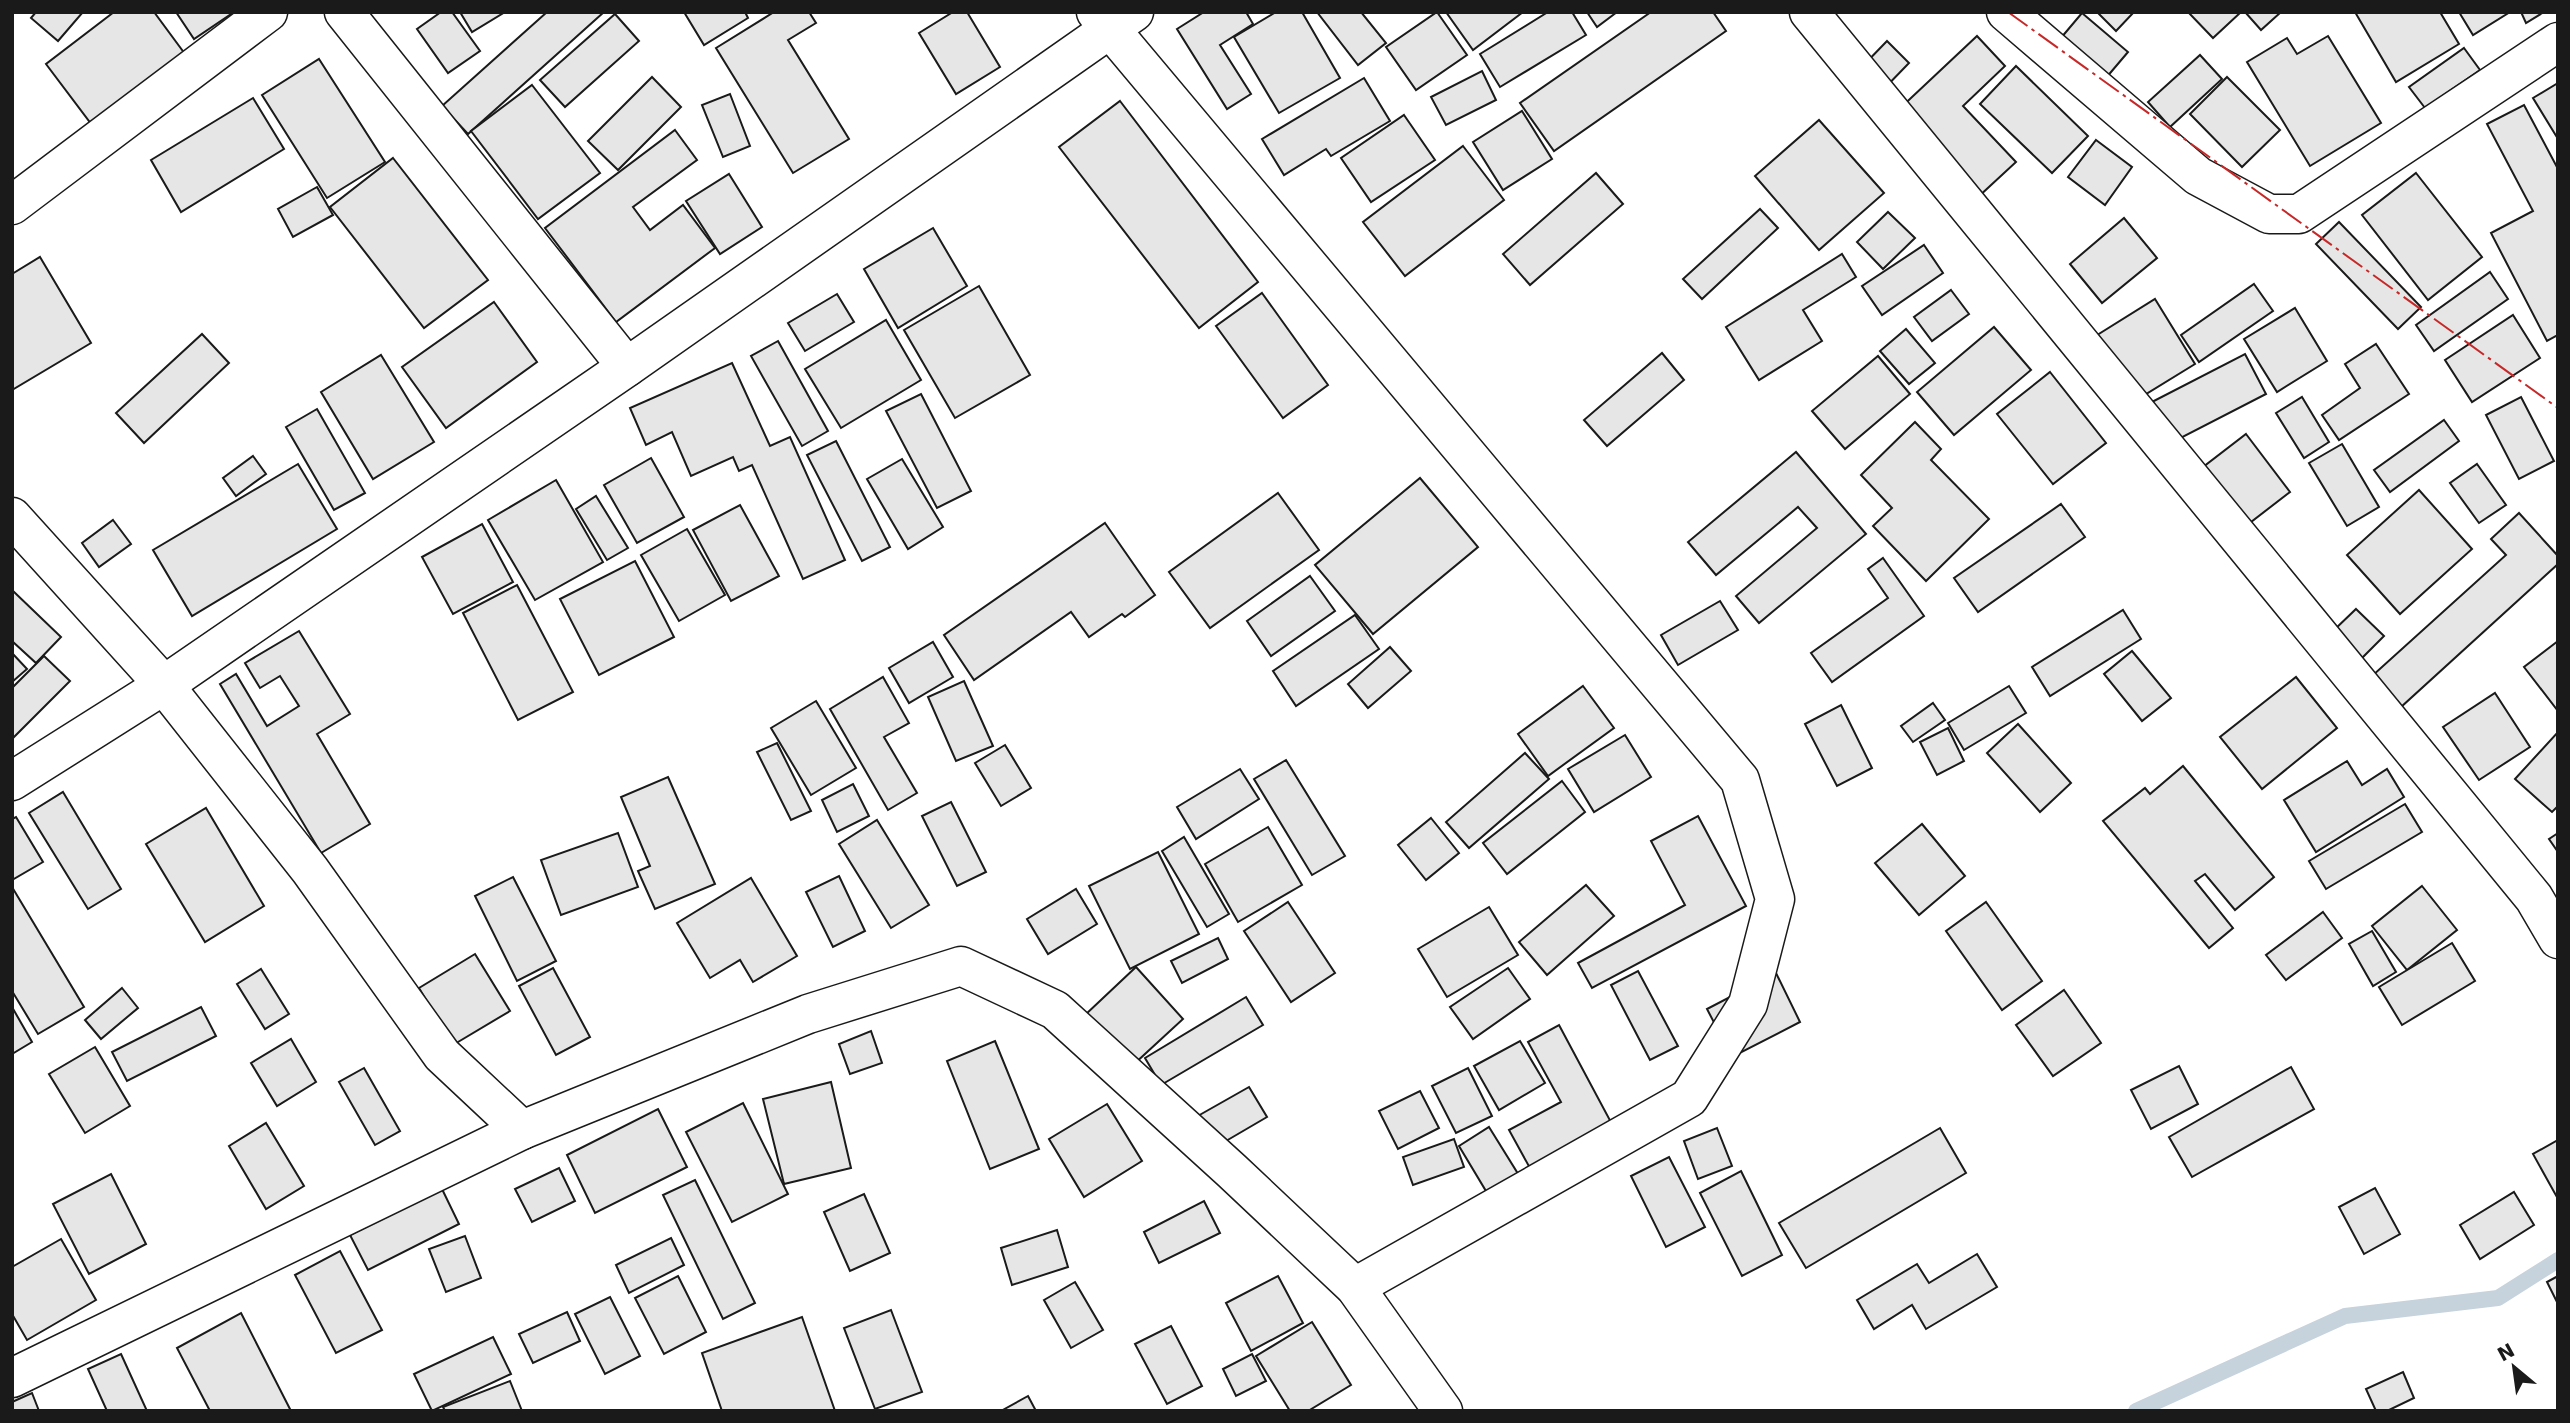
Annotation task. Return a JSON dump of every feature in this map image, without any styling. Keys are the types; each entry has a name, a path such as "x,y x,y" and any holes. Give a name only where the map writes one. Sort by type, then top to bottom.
{"street":[{"path":"12,205 268,12"},
{"path":"344,12 627,367"},
{"path":"1809,12 2534,898 2558,939"},
{"path":"2006,12 2198,176 2269,214 2299,214 2558,42"},
{"path":"12,781 164,685 627,367 1114,17 1740,780 1775,899 1748,1004 1689,1098 1355,1287"},
{"path":"12,517 164,685 310,870 442,1055 522,1130"},
{"path":"12,1378 522,1130 808,1014 961,966 1055,1010 1232,1171 1355,1287 1443,1411"}],"building":[{"path":"36,12 83,12 58,41 31,18"},
{"path":"114,12 154,12 185,54 92,125 46,64"},
{"path":"176,12 234,12 194,39"},
{"path":"441,12 452,12 480,51 448,73 417,29"},
{"path":"460,12 505,12 472,32"},
{"path":"547,12 604,12 468,134 442,106"},
{"path":"684,12 745,12 748,18 704,45"},
{"path":"774,12 809,12 816,23 788,40 849,139 793,173 716,48"},
{"path":"953,12 967,12 1000,67 956,94 919,33"},
{"path":"1204,12 1246,12 1253,24 1220,45 1251,94 1227,109 1177,29"},
{"path":"1276,12 1302,12 1340,78 1279,113 1234,37"},
{"path":"1317,12 1361,12 1386,43 1358,65"},
{"path":"1437,12 1467,55 1416,90 1386,47"},
{"path":"1446,12 1523,12 1473,50"},
{"path":"1548,12 1572,12 1586,35 1500,87 1480,54"},
{"path":"1587,12 1617,12 1597,27"},
{"path":"1651,12 1713,12 1726,31 1554,151 1520,103"},
{"path":"2097,12 2134,12 2116,31"},
{"path":"2188,12 2241,12 2213,38"},
{"path":"2245,12 2281,12 2261,30"},
{"path":"2355,12 2440,12 2459,44 2396,82"},
{"path":"2459,12 2510,12 2473,35"},
{"path":"2521,12 2544,12 2526,23"},
{"path":"2082,13 2128,52 2100,85 2055,45"},
{"path":"615,14 639,41 565,107 540,80"},
{"path":"1977,36 2005,66 1963,106 2016,162 1977,198 1895,113"},
{"path":"2328,36 2381,123 2310,166 2247,62 2287,38 2297,54"},
{"path":"1887,41 1909,63 1878,95 1856,73"},
{"path":"2464,48 2480,70 2425,108 2409,87"},
{"path":"2200,55 2222,79 2170,127 2148,102"},
{"path":"319,59 385,162 327,198 262,95"},
{"path":"2016,66 2088,136 2052,173 1980,104"},
{"path":"1482,71 1496,100 1446,125 1431,97"},
{"path":"652,77 681,107 618,170 588,141"},
{"path":"2227,77 2280,130 2242,167 2190,114"},
{"path":"1364,78 1390,121 1331,156 1326,149 1284,175 1262,139"},
{"path":"2558,83 2558,139 2533,98"},
{"path":"532,85 600,173 538,219 471,131"},
{"path":"730,94 750,146 723,157 702,105"},
{"path":"253,98 284,149 181,212 151,160"},
{"path":"1120,101 1258,282 1199,328 1059,147"},
{"path":"2524,105 2558,169 2558,335 2547,341 2491,233 2533,211 2487,124"},
{"path":"1522,111 1552,159 1503,190 1473,142"},
{"path":"1404,115 1435,160 1371,202 1341,158"},
{"path":"1819,120 1884,193 1819,250 1755,176"},
{"path":"675,130 697,160 633,207 650,230 683,205 715,248 616,322 545,228"},
{"path":"2096,140 2132,167 2105,205 2068,177"},
{"path":"1463,146 1504,200 1405,276 1363,222"},
{"path":"393,158 488,280 424,328 330,207"},
{"path":"1596,173 1623,204 1530,285 1503,254"},
{"path":"2416,173 2482,257 2428,300 2362,215"},
{"path":"729,174 762,227 720,254 686,201"},
{"path":"317,187 333,215 293,237 278,209"},
{"path":"1760,209 1778,228 1702,299 1683,279"},
{"path":"1888,212 1915,238 1883,269 1857,242"},
{"path":"2124,218 2157,258 2102,303 2070,264"},
{"path":"2339,222 2421,307 2398,329 2316,244"},
{"path":"933,228 967,286 898,328 864,269"},
{"path":"1924,245 1943,273 1882,315 1862,286"},
{"path":"1842,254 1856,277 1803,310 1822,341 1759,380 1726,327"},
{"path":"40,257 91,343 12,390 12,274"},
{"path":"2490,272 2508,299 2434,351 2416,325"},
{"path":"2254,284 2273,311 2199,362 2181,335"},
{"path":"979,286 1030,375 955,418 904,330"},
{"path":"1951,290 1969,314 1932,341 1914,317"},
{"path":"1262,293 1328,385 1283,418 1216,326"},
{"path":"837,294 854,322 805,351 788,323"},
{"path":"2155,299 2195,364 2133,402 2094,337"},
{"path":"494,302 537,362 446,428 402,367"},
{"path":"2295,308 2327,361 2277,392 2244,339"},
{"path":"2513,315 2540,358 2472,402 2445,360"},
{"path":"886,320 921,380 841,428 805,369"},
{"path":"1994,327 2031,370 1954,435 1917,392"},
{"path":"1906,329 1935,363 1909,384 1880,351"},
{"path":"202,334 229,363 144,443 116,413"},
{"path":"778,341 828,431 802,446 751,356"},
{"path":"2376,344 2409,394 2339,440 2322,415 2360,388 2345,364"},
{"path":"1662,353 1684,380 1607,446 1584,420"},
{"path":"2245,354 2266,394 2169,444 2148,404"},
{"path":"381,355 434,442 373,479 321,392"},
{"path":"1878,356 1910,394 1845,449 1812,411"},
{"path":"732,363 770,446 790,437 845,560 803,579 752,465 739,471 733,457 691,476 672,432 646,445 630,408"},
{"path":"2050,372 2106,443 2053,484 1997,414"},
{"path":"921,394 971,491 937,508 886,411"},
{"path":"2302,397 2329,442 2304,458 2276,413"},
{"path":"2521,397 2554,461 2519,479 2486,415"},
{"path":"317,409 365,493 334,510 286,427"},
{"path":"2444,420 2459,441 2390,492 2374,470"},
{"path":"1915,422 1941,449 1931,460 1989,519 1926,581 1873,526 1892,508 1861,475"},
{"path":"2246,434 2290,492 2238,532 2194,474"},
{"path":"836,441 890,547 862,561 807,455"},
{"path":"2342,444 2379,507 2347,526 2309,463"},
{"path":"1796,452 1866,534 1759,623 1736,596 1817,528 1798,507 1716,575 1688,542"},
{"path":"253,456 266,474 236,496 223,478"},
{"path":"651,458 684,517 637,543 604,485"},
{"path":"902,459 943,527 908,549 867,479"},
{"path":"298,464 337,529 192,616 153,550"},
{"path":"2477,464 2506,505 2479,523 2450,483"},
{"path":"1420,478 1478,547 1373,634 1315,565"},
{"path":"556,480 603,562 535,600 488,520"},
{"path":"2419,490 2472,549 2400,614 2347,555"},
{"path":"1278,493 1319,550 1210,628 1169,572"},
{"path":"596,496 628,548 607,560 576,509"},
{"path":"2061,504 2085,537 1978,612 1954,578"},
{"path":"740,505 779,576 731,601 693,530"},
{"path":"2519,513 2558,556 2558,564 2401,707 2372,676 2506,555 2491,539"},
{"path":"113,520 131,544 99,567 82,543"},
{"path":"1105,523 1155,595 1125,617 1122,614 1089,637 1071,612 974,680 944,635"},
{"path":"482,524 513,582 453,614 422,557"},
{"path":"687,529 725,595 679,621 641,555"},
{"path":"1883,558 1924,616 1832,682 1811,653 1888,598 1868,569"},
{"path":"635,561 674,637 599,675 560,599"},
{"path":"1310,576 1335,611 1271,656 1247,621"},
{"path":"517,585 573,692 518,720 463,613"},
{"path":"12,590 61,637 36,663 12,641"},
{"path":"1720,601 1738,630 1678,665 1661,635"},
{"path":"2356,609 2384,636 2361,659 2332,632"},
{"path":"2123,610 2141,639 2050,696 2032,667"},
{"path":"1355,615 1379,649 1296,706 1273,671"},
{"path":"299,631 350,714 317,734 370,824 321,853 220,684 236,674 267,726 299,706 280,676 260,688 245,663"},
{"path":"2558,641 2558,711 2524,667"},
{"path":"933,642 953,677 909,703 889,668"},
{"path":"1390,647 1411,671 1368,708 1348,684"},
{"path":"2132,651 2171,698 2142,721 2104,674"},
{"path":"12,653 27,669 12,682"},
{"path":"44,656 70,681 12,739 12,688"},
{"path":"883,677 909,723 884,737 917,793 888,810 830,709"},
{"path":"2296,677 2337,728 2262,789 2220,737"},
{"path":"964,681 993,746 956,761 928,697"},
{"path":"1583,686 1614,728 1548,776 1518,734"},
{"path":"2009,686 2026,713 1964,750 1948,723"},
{"path":"2495,693 2530,747 2479,780 2443,727"},
{"path":"816,701 856,768 811,795 771,728"},
{"path":"1933,703 1945,720 1913,742 1901,726"},
{"path":"1841,705 1872,768 1837,786 1805,724"},
{"path":"2018,724 2071,783 2040,812 1987,753"},
{"path":"1948,728 1964,761 1937,775 1920,742"},
{"path":"2558,732 2558,806 2552,812 2515,779"},
{"path":"1625,735 1651,777 1594,812 1568,769"},
{"path":"777,743 811,811 791,820 757,752"},
{"path":"1005,745 1031,788 1001,806 975,763"},
{"path":"1525,753 1549,779 1469,848 1446,822"},
{"path":"1286,760 1345,856 1312,875 1254,779"},
{"path":"2347,761 2362,785 2387,769 2404,797 2316,852 2284,800"},
{"path":"2183,766 2274,877 2235,910 2205,874 2195,881 2233,928 2209,948 2103,821 2145,788 2150,794"},
{"path":"1240,769 1259,799 1196,839 1177,807"},
{"path":"668,777 715,884 655,909 638,871 650,866 621,797"},
{"path":"1562,781 1585,812 1507,874 1483,843"},
{"path":"853,784 869,816 837,832 822,800"},
{"path":"63,792 121,889 88,909 29,813"},
{"path":"951,802 986,872 957,886 922,816"},
{"path":"2405,804 2422,832 2326,889 2309,861"},
{"path":"206,808 264,906 205,942 146,844"},
{"path":"1698,816 1746,906 1592,988 1578,963 1685,905 1651,841"},
{"path":"16,817 43,862 12,880 12,819"},
{"path":"1431,818 1459,853 1426,880 1398,845"},
{"path":"877,820 929,905 891,928 839,844"},
{"path":"1922,824 1965,876 1919,915 1875,863"},
{"path":"1268,827 1302,885 1238,922 1205,864"},
{"path":"618,833 638,887 561,915 541,860"},
{"path":"2558,833 2558,852 2549,839"},
{"path":"1184,837 1229,914 1207,927 1162,851"},
{"path":"1158,852 1199,934 1130,969 1089,886"},
{"path":"839,876 865,931 833,947 806,892"},
{"path":"513,877 556,961 517,981 475,896"},
{"path":"751,878 797,956 753,982 740,960 710,978 677,923"},
{"path":"1586,885 1614,916 1547,975 1519,942"},
{"path":"2422,886 2457,930 2407,970 2372,926"},
{"path":"12,887 84,1007 38,1034 12,991"},
{"path":"1076,889 1097,924 1048,954 1027,919"},
{"path":"1288,902 1335,973 1291,1002 1244,931"},
{"path":"1986,902 2042,981 2002,1010 1946,931"},
{"path":"1489,907 1518,955 1447,997 1418,949"},
{"path":"2323,912 2342,938 2286,980 2266,955"},
{"path":"2372,931 2396,972 2373,986 2349,944"},
{"path":"1218,938 1228,959 1182,983 1171,961"},
{"path":"2452,943 2475,981 2402,1025 2379,987"},
{"path":"475,954 510,1011 453,1045 419,988"},
{"path":"1136,967 1183,1019 1133,1065 1085,1015"},
{"path":"553,968 590,1037 556,1055 519,986"},
{"path":"1508,968 1530,999 1473,1039 1450,1007"},
{"path":"261,969 289,1014 265,1029 237,984"},
{"path":"1638,971 1678,1046 1650,1060 1611,985"},
{"path":"1776,973 1800,1022 1732,1057 1707,1009"},
{"path":"122,988 138,1008 101,1039 85,1020"},
{"path":"2064,990 2101,1043 2053,1076 2016,1025"},
{"path":"1246,997 1263,1025 1161,1085 1145,1058"},
{"path":"12,1007 32,1042 12,1054"},
{"path":"201,1007 216,1036 127,1081 112,1052"},
{"path":"1559,1025 1613,1126 1531,1170 1509,1130 1561,1102 1528,1042"},
{"path":"871,1031 882,1063 850,1074 839,1044"},
{"path":"291,1039 316,1082 277,1106 251,1063"},
{"path":"995,1041 1039,1149 990,1169 947,1061"},
{"path":"1520,1041 1545,1083 1499,1110 1474,1066"},
{"path":"95,1047 130,1106 85,1133 49,1074"},
{"path":"2179,1066 2198,1104 2151,1129 2131,1090"},
{"path":"2291,1067 2314,1109 2192,1177 2169,1137"},
{"path":"364,1068 400,1131 375,1145 339,1082"},
{"path":"1468,1068 1492,1116 1456,1133 1432,1086"},
{"path":"831,1082 851,1168 784,1184 763,1099"},
{"path":"1249,1087 1267,1117 1214,1148 1196,1117"},
{"path":"1420,1091 1439,1128 1398,1149 1379,1111"},
{"path":"743,1103 788,1194 732,1222 686,1132"},
{"path":"1107,1104 1142,1161 1084,1197 1049,1139"},
{"path":"658,1109 687,1167 595,1213 567,1155"},
{"path":"266,1123 304,1186 266,1209 229,1146"},
{"path":"1489,1127 1520,1177 1489,1196 1459,1146"},
{"path":"1717,1128 1732,1166 1698,1179 1684,1141"},
{"path":"1940,1128 1966,1173 1806,1268 1779,1223"},
{"path":"1454,1139 1464,1167 1413,1185 1403,1157"},
{"path":"2558,1140 2558,1199 2533,1154"},
{"path":"1669,1157 1705,1227 1666,1247 1631,1176"},
{"path":"559,1168 575,1201 532,1222 515,1189"},
{"path":"1741,1171 1782,1255 1742,1276 1700,1193"},
{"path":"111,1174 146,1244 89,1274 53,1204"},
{"path":"695,1180 755,1303 723,1319 663,1195"},
{"path":"2375,1188 2400,1234 2364,1254 2339,1207"},
{"path":"442,1189 459,1224 368,1270 350,1235"},
{"path":"2514,1192 2534,1225 2480,1259 2460,1225"},
{"path":"864,1194 890,1253 850,1271 824,1212"},
{"path":"1204,1201 1220,1233 1159,1263 1144,1232"},
{"path":"1057,1230 1068,1267 1012,1285 1001,1248"},
{"path":"465,1236 481,1278 446,1292 429,1249"},
{"path":"671,1238 684,1265 629,1293 616,1265"},
{"path":"61,1239 96,1300 27,1340 12,1314 12,1267"},
{"path":"340,1251 382,1330 336,1353 295,1275"},
{"path":"1977,1254 1997,1287 1926,1329 1912,1305 1874,1329 1857,1300 1917,1264 1929,1283"},
{"path":"678,1276 706,1332 664,1354 635,1298"},
{"path":"1278,1276 1303,1323 1251,1351 1226,1303"},
{"path":"2558,1276 2558,1304 2547,1282"},
{"path":"1075,1282 1103,1330 1071,1348 1044,1300"},
{"path":"610,1297 640,1356 605,1374 575,1314"},
{"path":"891,1310 922,1392 875,1409 844,1328"},
{"path":"567,1312 580,1341 533,1363 519,1334"},
{"path":"241,1313 291,1411 210,1411 177,1348"},
{"path":"802,1317 835,1411 722,1411 702,1353"},
{"path":"1312,1322 1351,1385 1308,1411 1290,1411 1256,1356"},
{"path":"1171,1326 1202,1386 1167,1404 1135,1344"},
{"path":"493,1337 511,1374 432,1411 414,1374"},
{"path":"121,1354 147,1411 107,1411 88,1369"},
{"path":"1252,1354 1266,1381 1236,1396 1223,1369"},
{"path":"2403,1372 2414,1398 2387,1411 2376,1411 2366,1389"},
{"path":"510,1381 522,1411 445,1411 443,1407"},
{"path":"32,1393 39,1411 12,1411 12,1402"},
{"path":"1028,1396 1036,1411 1001,1411"}],"waterway":[{"path":"2136,1411 2345,1316 2498,1298 2558,1260"}],"power":[{"path":"2008,12 2558,408"}]}
